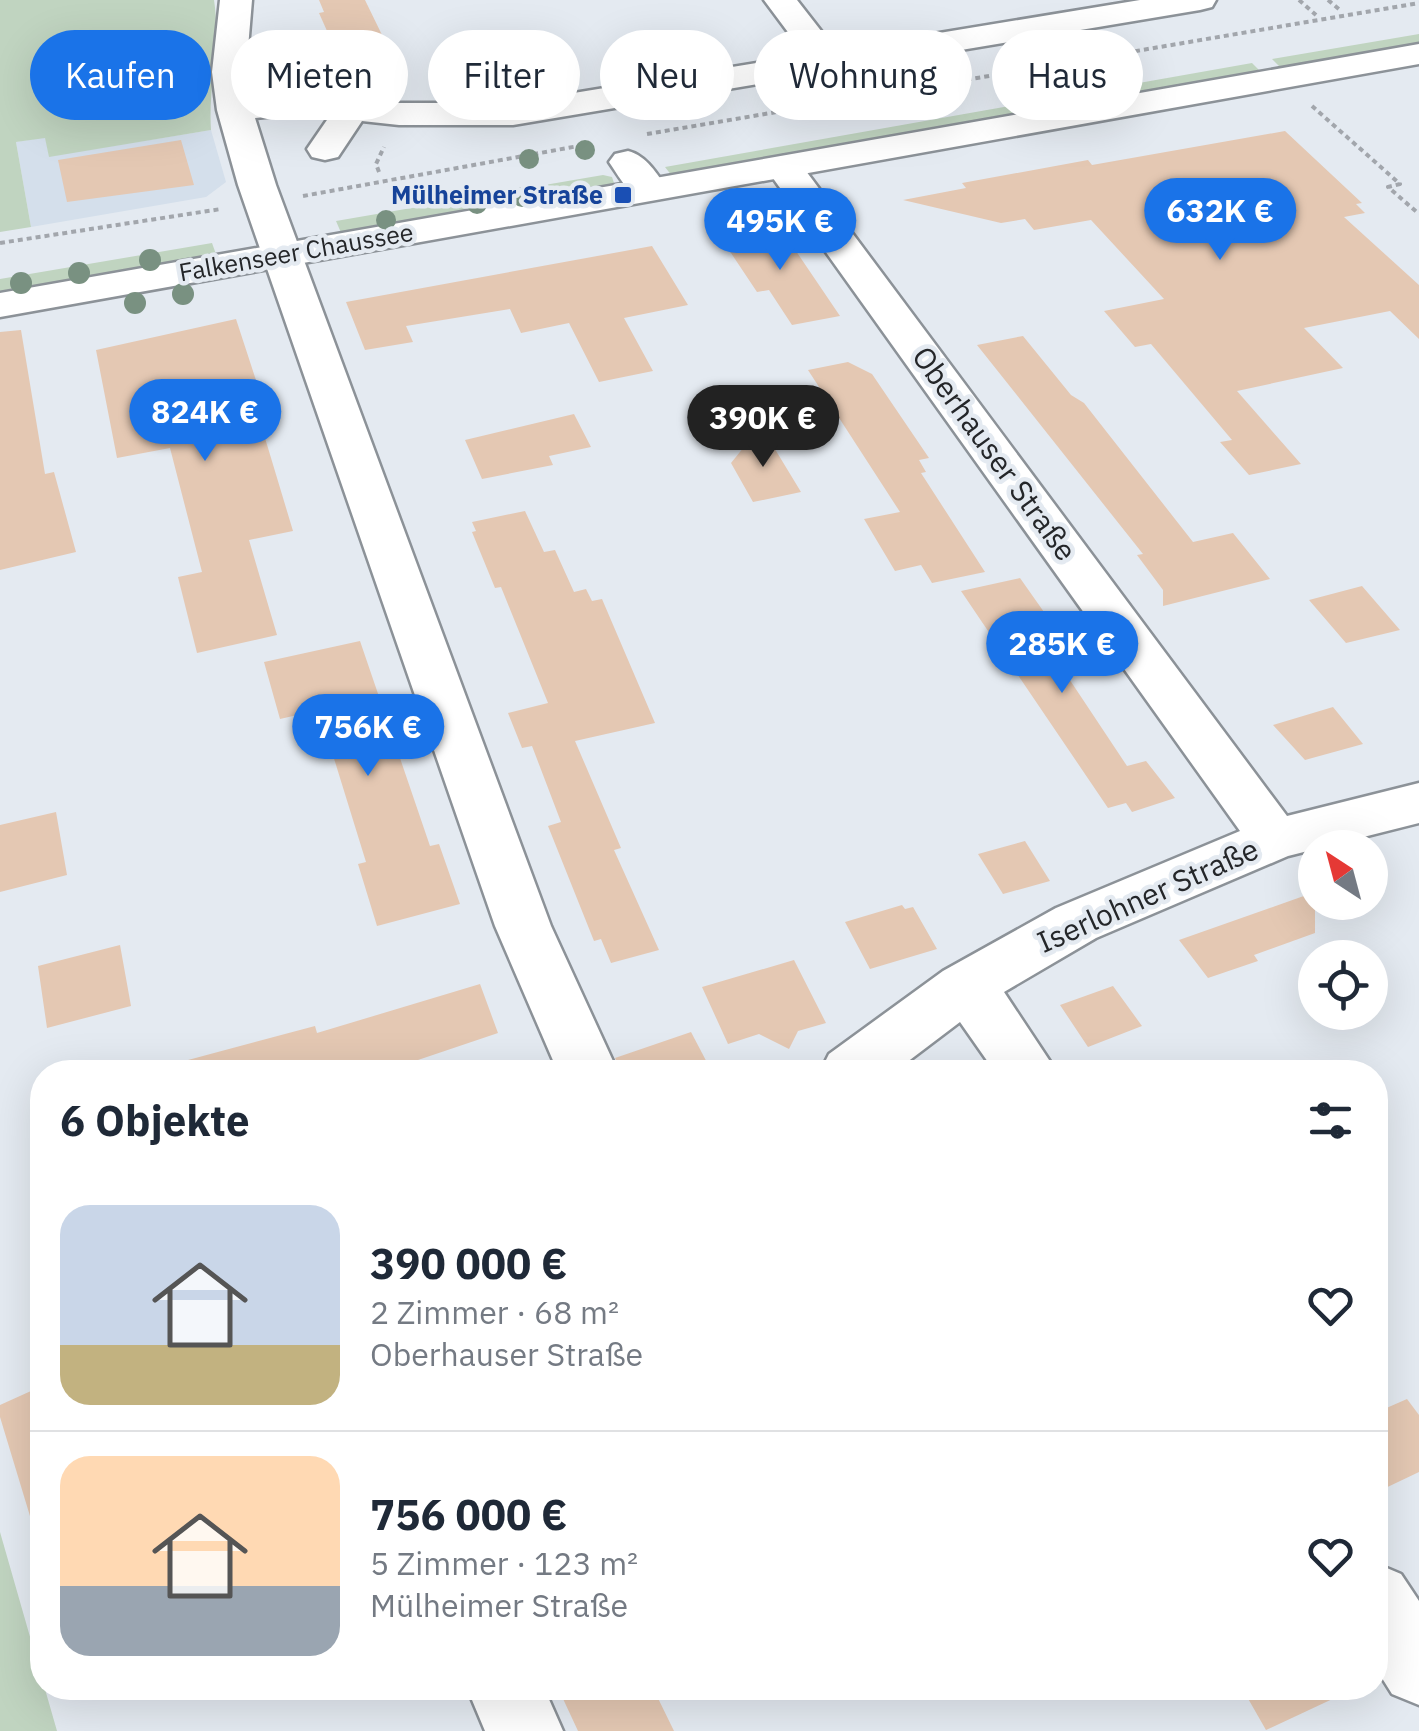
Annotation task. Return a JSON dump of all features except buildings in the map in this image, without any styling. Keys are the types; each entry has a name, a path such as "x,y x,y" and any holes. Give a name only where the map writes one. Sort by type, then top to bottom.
{"street":[{"path":"233,30 236,0"},
{"path":"780,0 804,30"},
{"path":"972,37 1200,0"},
{"name":"Falkenseer Chaussee","path":"0,304 627,157 1419,26"},
{"path":"231,51 231,85"},
{"name":"Falkenseer Chaussee","path":"627,157 784,166 1419,54"},
{"path":"408,114 513,114 754,73"},
{"path":"238,120 276,239 523,926 583,1060"},
{"path":"324,149 345,120"},
{"name":"Oberhauser Straße","path":"784,166 1276,839"},
{"name":"Falkenseer Chaussee","path":"0,270 276,239"},
{"name":"Iserlohner Straße","path":"866,1060 964,987 1076,923 1276,839 1419,803"},
{"path":"964,987 987,1012 1019,1060"},
{"path":"1388,1620 1419,1667"},
{"path":"510,1700 524,1731"}],"path":[{"path":"1298,0 1316,14"},
{"path":"1328,0 1340,10"},
{"path":"325,192 366,182 627,157 1419,3"},
{"path":"1311,105 1400,184 1388,187 1419,214"},
{"path":"0,243 198,213"}],"shaded area":[{"path":"211,130 226,182 206,197 31,227 16,142 45,137 50,156"}],"green space":[{"path":"0,0 214,0 216,33 211,97 211,30 30,30 30,120 211,120 211,130 49,157 45,138 16,142 31,227 0,232"},
{"path":"1419,34 1419,46 1283,70 1272,59"},
{"path":"1252,63 1263,74 1143,95 1143,82"},
{"path":"992,109 992,120 996,120 672,176 665,167 930,120 972,120 972,113"},
{"path":"603,175 612,177 615,186 342,235 336,221"},
{"path":"212,243 217,257 0,295 0,279"},
{"path":"0,1532 30,1637 30,1700 48,1700 57,1731 0,1731"}],"place":[{"name":"Mülheimer Straße","path":"623,195"}]}
